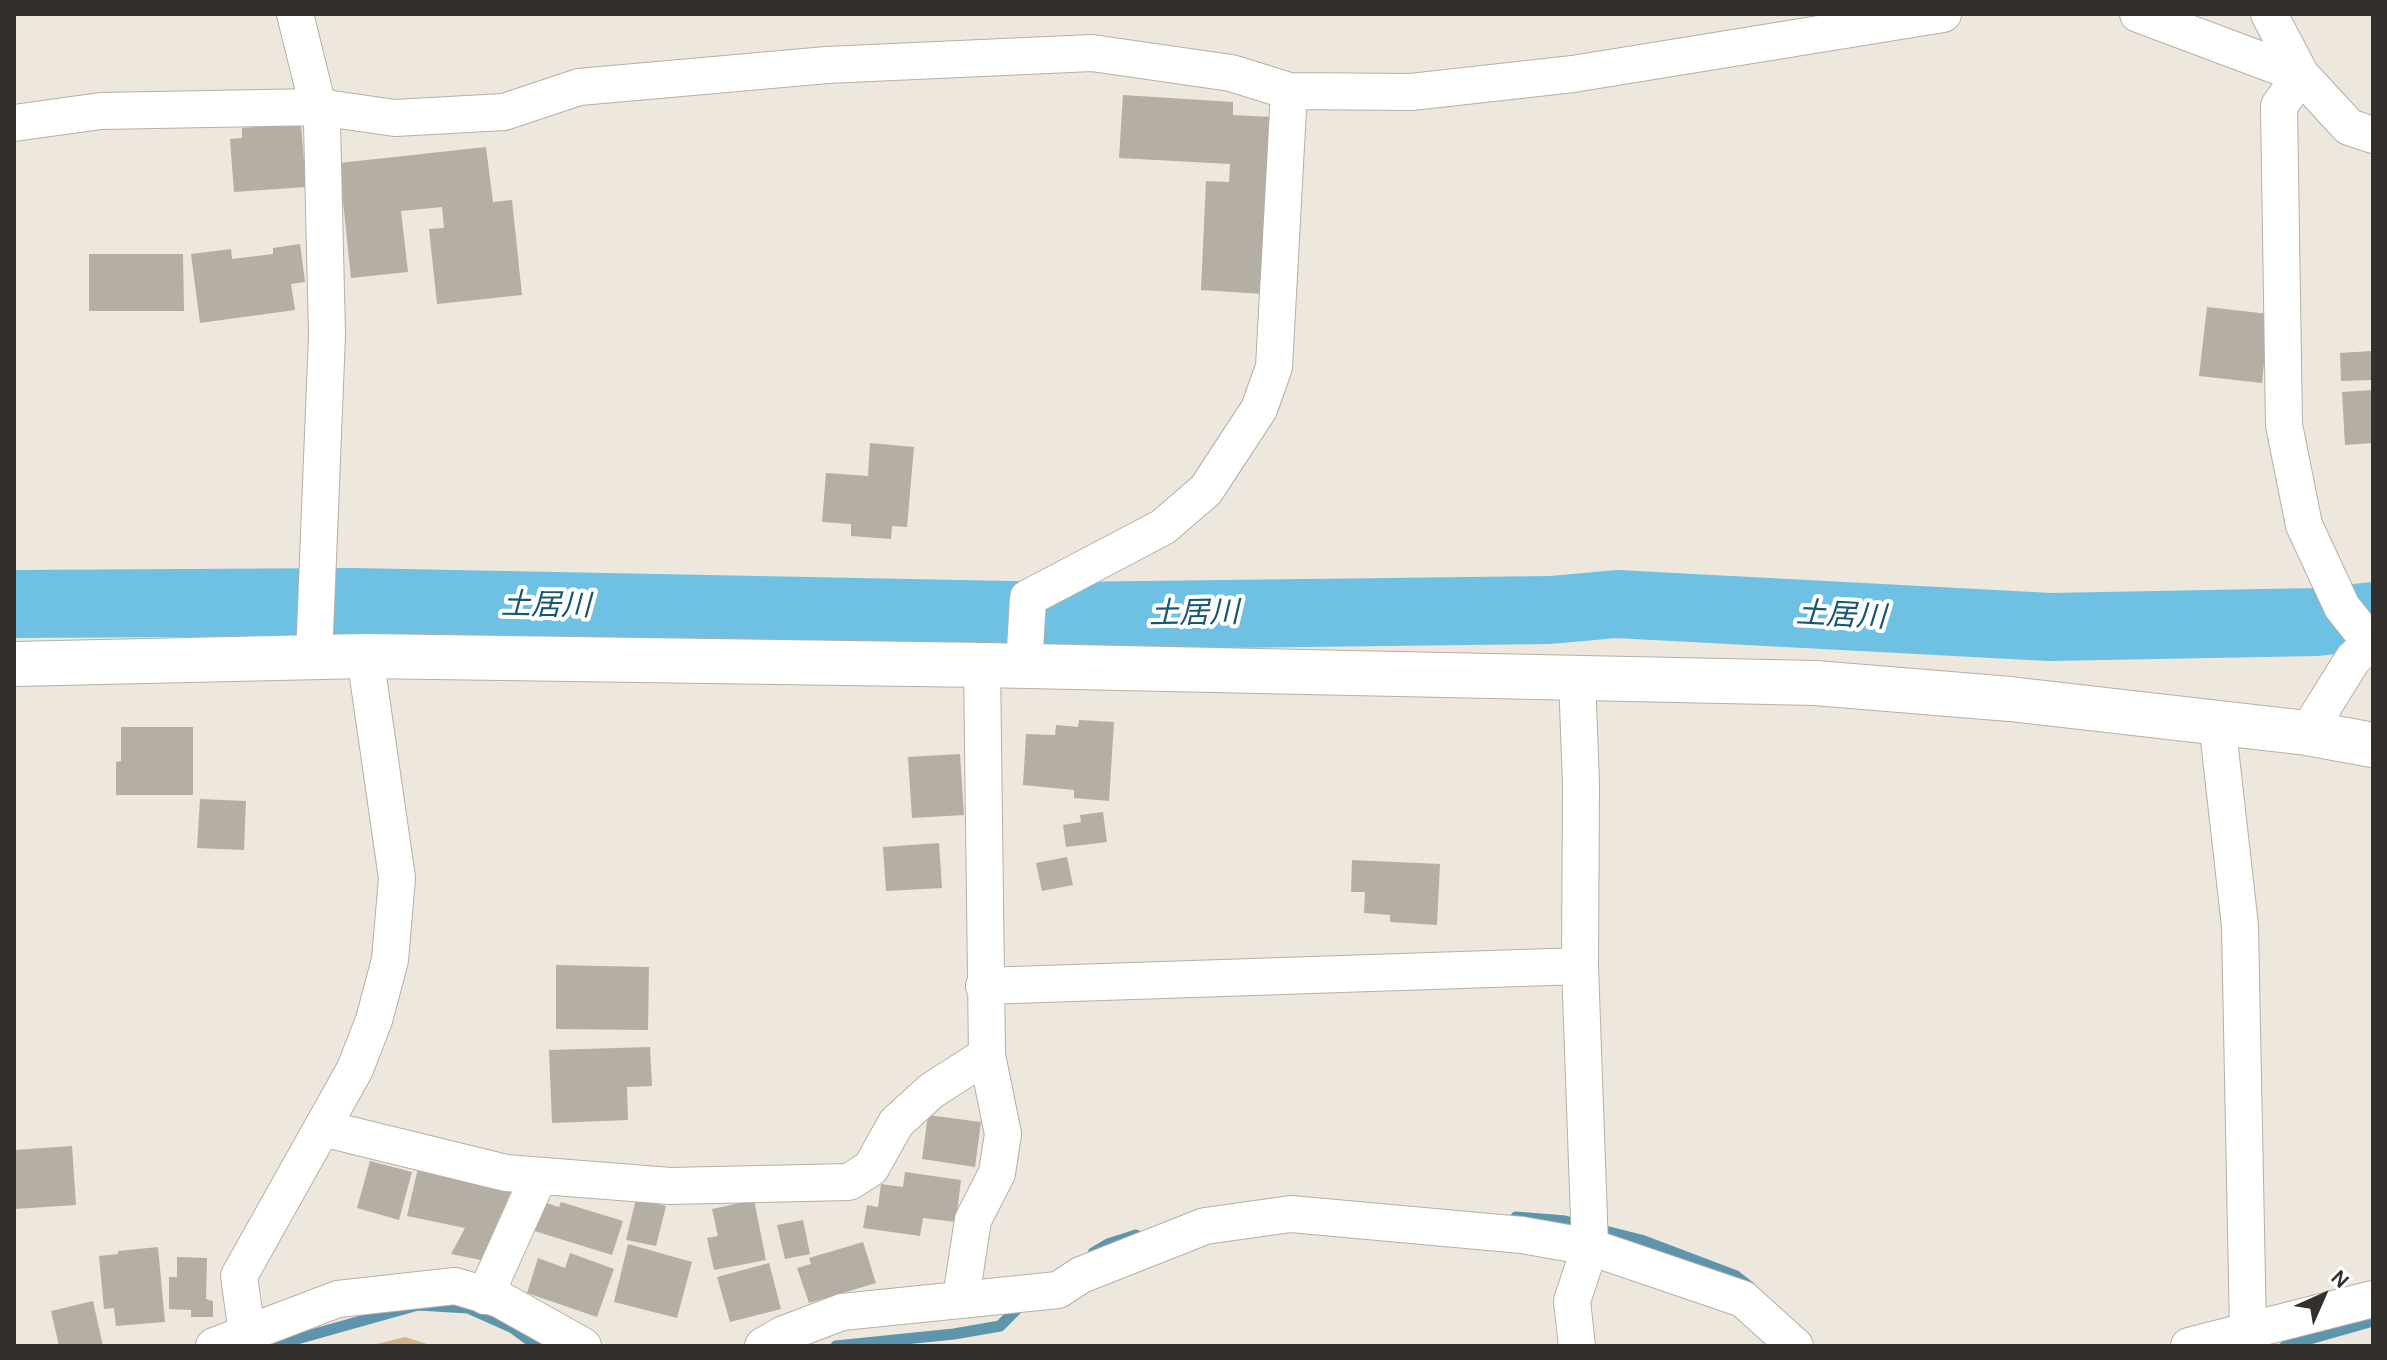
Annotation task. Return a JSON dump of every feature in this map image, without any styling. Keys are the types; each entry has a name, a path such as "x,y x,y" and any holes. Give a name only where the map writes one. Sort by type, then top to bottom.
{"street":[{"path":"295,14 322,123 327,335 314,643"},
{"path":"14,123 101,111 318,107 395,118 504,112 579,87 827,65 1092,53 1231,73 1289,91 1411,92 1558,76 1943,14"},
{"path":"2138,14 2296,65"},
{"path":"2269,14 2296,65 2349,127 2373,135"},
{"path":"2300,14 2296,65 2279,106 2284,425 2304,525 2342,607 2371,642 2345,669 2307,733"},
{"path":"961,1298 973,1220 997,1173 1003,1134 987,1055 984,986 1011,658 1028,598 1163,527 1206,490 1259,409 1274,367 1289,91"},
{"path":"14,664 314,643 365,656 1011,658 1815,683 2010,699 2307,733 2373,745"},
{"path":"365,656 397,878 390,960 374,1020 355,1069 239,1276 231,1340 338,1299 455,1286 499,1299 583,1346"},
{"path":"1577,677 1581,784 1580,966 1590,1247 1572,1301 1577,1346"},
{"path":"2217,722 2240,926 2248,1331"},
{"path":"984,986 1580,966"},
{"path":"322,1128 506,1173 670,1186 849,1182 871,1168 896,1123 931,1091 987,1055"},
{"path":"485,1296 539,1176"},
{"path":"763,1346 784,1334 842,1312 1058,1290 1081,1275 1205,1226 1291,1214 1522,1235 1590,1247 1743,1299 1795,1346"},
{"path":"2189,1346 2373,1299"}],"shaded area":[{"path":"405,1337 433,1346 369,1346"}],"building":[{"path":"1123,95 1233,102 1233,115 1272,117 1263,294 1201,290 1206,181 1229,182 1230,164 1119,158"},
{"path":"301,124 306,187 234,192 230,139 242,138 242,128"},
{"path":"486,147 493,202 512,200 522,295 437,304 429,229 444,228 442,207 401,211 408,272 351,278 339,163"},
{"path":"300,244 305,282 291,284 295,310 200,323 191,254 231,249 232,259 273,254 273,248"},
{"path":"89,254 183,254 184,311 89,311"},
{"path":"2207,307 2269,314 2262,383 2199,376"},
{"path":"2371,351 2372,380 2341,381 2340,353"},
{"path":"2373,390 2373,443 2345,445 2342,392"},
{"path":"870,443 914,447 907,527 892,526 891,539 851,536 851,524 822,522 826,473 868,476"},
{"path":"1079,720 1114,722 1109,801 1074,798 1074,790 1023,785 1026,734 1055,735 1056,725 1078,727"},
{"path":"121,727 193,727 193,795 116,795 116,762 121,761"},
{"path":"960,754 964,815 912,818 908,757"},
{"path":"200,799 246,801 244,850 197,848"},
{"path":"1103,812 1107,842 1066,847 1063,825 1081,822 1080,815"},
{"path":"939,843 942,888 886,891 883,847"},
{"path":"1067,857 1073,885 1042,891 1036,863"},
{"path":"1352,860 1440,864 1437,925 1390,922 1390,915 1364,913 1365,892 1351,892"},
{"path":"556,965 649,967 648,1030 556,1029"},
{"path":"650,1047 652,1086 627,1087 628,1120 552,1123 549,1050"},
{"path":"928,1115 981,1122 975,1167 922,1159"},
{"path":"72,1146 76,1205 14,1209 14,1150"},
{"path":"370,1161 412,1172 399,1220 357,1208"},
{"path":"418,1168 514,1185 481,1260 451,1254 465,1228 407,1216"},
{"path":"905,1172 961,1180 956,1222 923,1218 920,1236 863,1228 867,1205 878,1207 881,1184 903,1187"},
{"path":"636,1199 666,1206 656,1246 626,1240"},
{"path":"754,1200 766,1260 714,1270 707,1238 718,1236 712,1209"},
{"path":"540,1201 559,1207 561,1202 623,1221 612,1255 531,1230"},
{"path":"803,1220 810,1254 785,1259 777,1225"},
{"path":"863,1242 876,1283 809,1303 797,1268 811,1264 809,1258"},
{"path":"628,1244 692,1262 677,1318 614,1302"},
{"path":"158,1247 165,1322 116,1326 114,1308 104,1309 99,1256"},
{"path":"570,1253 614,1269 597,1317 527,1293 538,1258 565,1268"},
{"path":"177,1257 207,1258 206,1299 213,1301 213,1317 191,1317 191,1310 169,1309 169,1277 177,1277"},
{"path":"769,1263 781,1309 730,1322 717,1277"},
{"path":"93,1301 103,1346 59,1346 51,1311"}],"waterway":[{"name":"土居川","path":"14,604 353,602 1061,616 1550,610 1617,604 2050,627 2317,622 2373,616"},
{"path":"1516,1217 1565,1221 1641,1240 1736,1276 1750,1287"},
{"path":"1093,1253 1108,1244 1136,1235"},
{"path":"836,1346 1000,1326 1024,1302"},
{"path":"272,1346 418,1305 468,1308 513,1328 537,1346"},
{"path":"2285,1346 2373,1321"}]}
